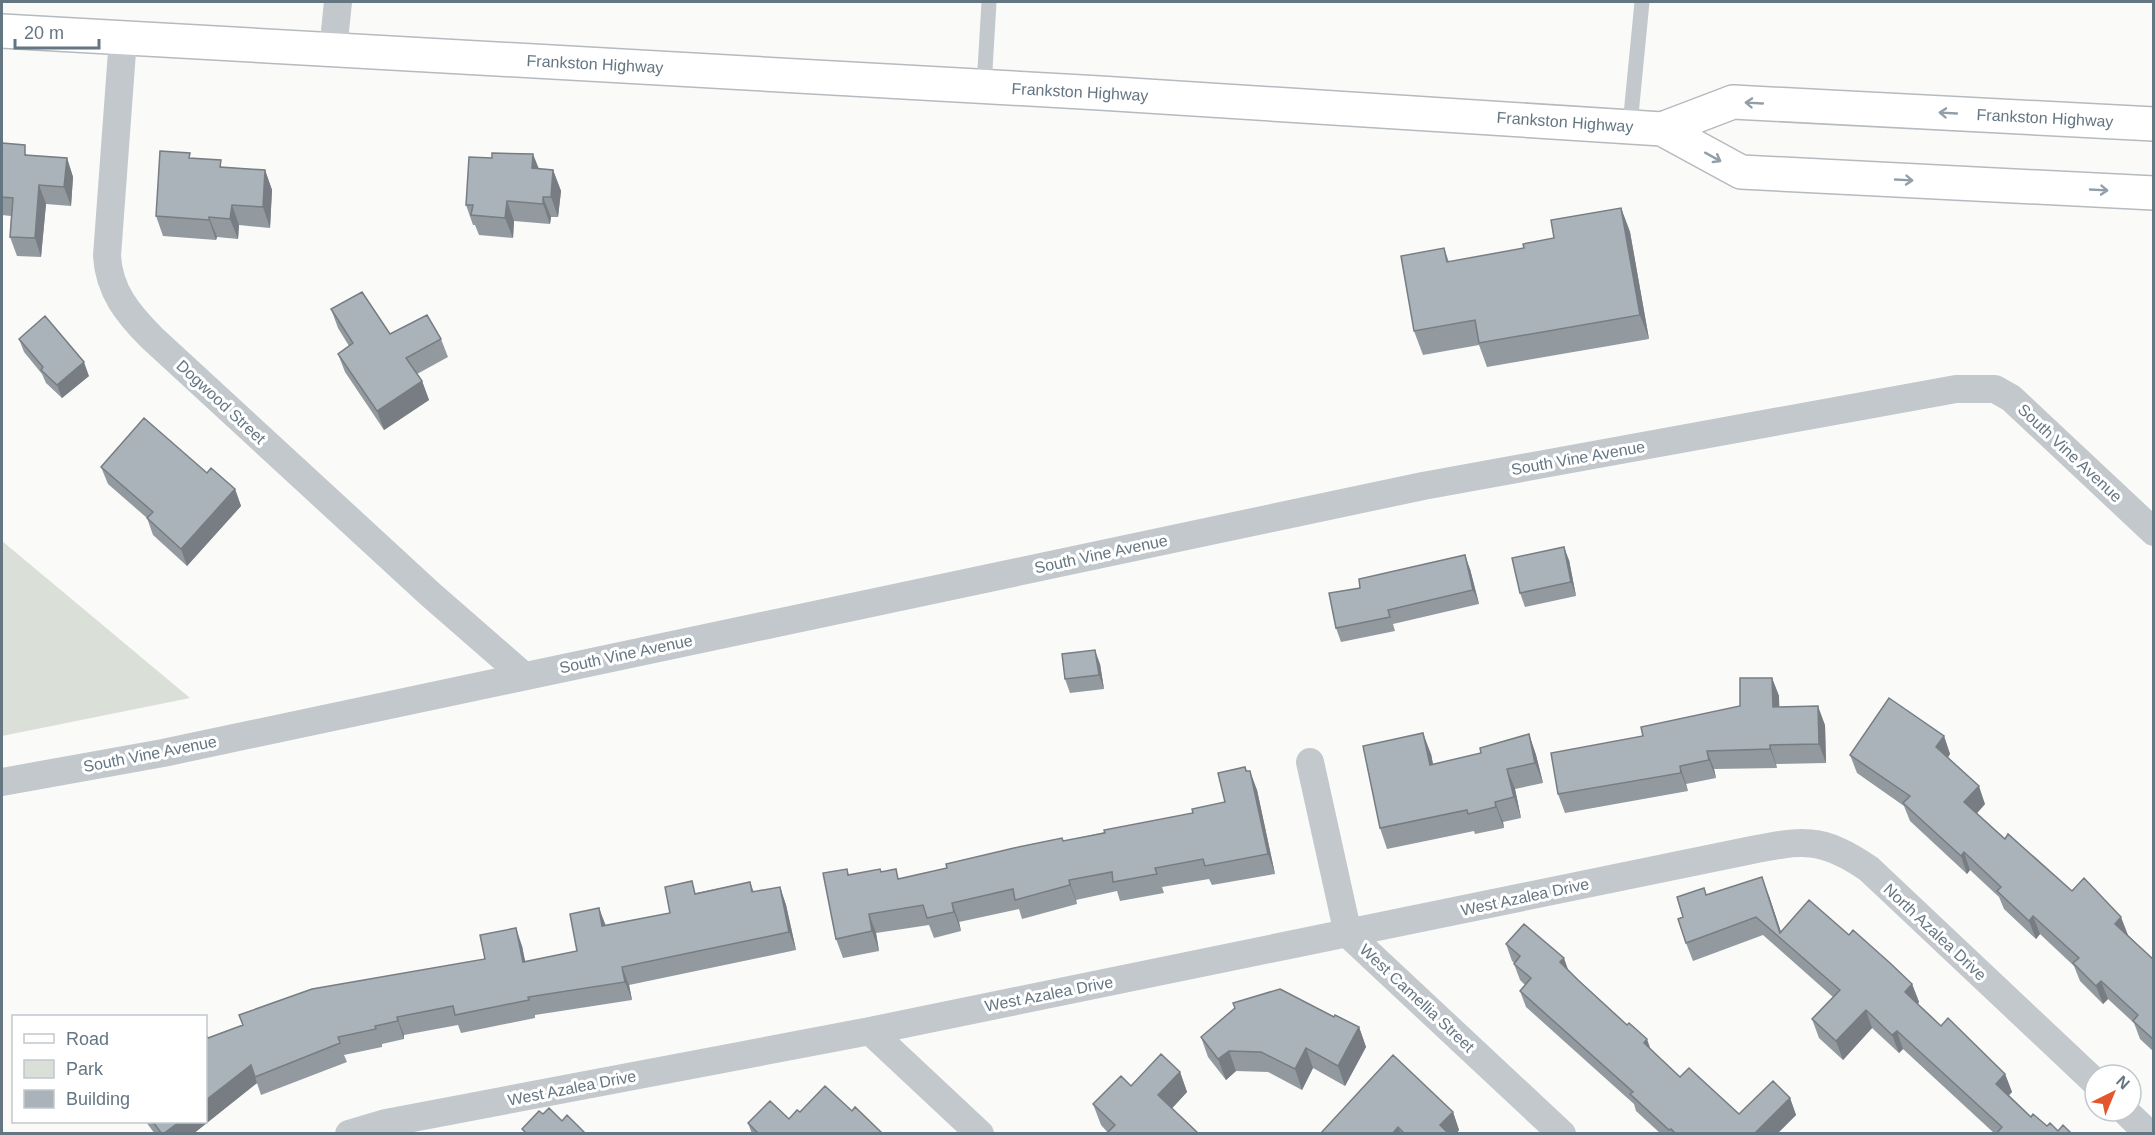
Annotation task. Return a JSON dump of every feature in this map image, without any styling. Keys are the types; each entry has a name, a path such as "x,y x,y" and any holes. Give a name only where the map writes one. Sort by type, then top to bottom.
{"main road":[{"name":"Frankston Highway","path":"2,31 984,86 1630,125 1662,129 1733,102 2154,124"},
{"path":"1662,129 1741,172 2154,193"}],"street":[{"path":"333,50 338,2"},
{"name":"Dogwood Street","path":"123,38 107,256 110,279 121,304 160,346 430,594 524,676"},
{"name":"South Vine Avenue","path":"2,782 164,753 1423,486 1956,389 1995,389 2011,398 2154,532"},
{"name":"West Camellia Street","path":"1310,762 1348,934 1562,1134"},
{"name":"North Azalea Drive","path":"1747,851 1781,844 1813,842 1843,851 1869,869 2083,1071"},
{"name":"West Azalea Drive","path":"349,1134 392,1128 1747,851"},
{"path":"870,1030 980,1134"},
{"path":"2138,1123 2149,1134"}],"lane":[{"path":"984,86 989,2"},
{"path":"1630,125 1642,2"}],"green space":[{"path":"2,541 190,698 2,736"}],"building":[{"path":"2,143 25,145 25,155 67,158 64,187 39,185 35,238 10,237 13,198 2,197"},
{"path":"160,151 190,153 189,158 221,160 220,167 265,170 263,207 232,205 230,219 209,217 209,220 156,216"},
{"path":"492,153 533,154 532,168 553,170 551,197 543,197 543,204 507,201 505,218 471,215 473,205 466,205 469,157 492,158"},
{"path":"1621,208 1640,315 1479,343 1475,320 1414,331 1401,256 1444,248 1447,262 1524,248 1523,244 1554,238 1551,220"},
{"path":"362,292 390,334 427,315 441,339 406,358 422,381 377,411 338,354 353,343 331,309"},
{"path":"45,316 84,362 57,385 41,370 43,367 19,339"},
{"path":"144,418 207,473 211,468 235,489 181,549 147,518 153,512 101,467"},
{"path":"1564,547 1571,582 1520,593 1512,558"},
{"path":"1465,555 1473,590 1388,610 1390,617 1336,628 1329,593 1360,588 1359,579"},
{"path":"1095,650 1099,675 1065,679 1062,654"},
{"path":"1740,678 1772,678 1773,707 1818,706 1819,744 1770,745 1770,749 1707,751 1709,760 1680,766 1681,773 1558,794 1551,753 1643,736 1641,727 1740,706"},
{"path":"1889,698 1944,736 1936,747 1979,786 1964,802 2005,839 2008,834 2072,891 2084,878 2121,917 2115,924 2154,960 2154,1040 2133,1021 2138,1015 2101,981 2096,986 2073,963 2079,958 2033,916 2029,921 1997,891 2001,887 1964,852 1961,856 1903,803 1910,796 1850,755"},
{"path":"1423,733 1430,765 1481,753 1480,748 1529,734 1535,763 1507,769 1514,797 1495,802 1496,807 1468,814 1467,810 1380,828 1363,746"},
{"path":"1245,767 1246,771 1250,771 1268,854 1205,866 1203,859 1155,868 1157,874 1113,882 1112,872 1069,880 1070,885 1015,900 1013,889 952,903 954,912 927,918 923,905 869,914 872,931 836,939 823,873 847,869 848,875 880,869 881,872 896,869 898,879 947,868 946,864 1014,848 1062,838 1063,841 1105,833 1104,830 1193,813 1192,809 1225,802 1218,773"},
{"path":"1762,877 1780,933 1809,900 1849,935 1853,930 1912,984 1905,992 1941,1026 1948,1018 2005,1074 1996,1084 2031,1117 2033,1114 2047,1126 2050,1123 2058,1131 2063,1125 2072,1134 1996,1134 2002,1127 1897,1031 1892,1035 1866,1010 1836,1041 1812,1019 1840,990 1756,917 1686,943 1678,919 1683,917 1677,897 1704,888 1706,895"},
{"path":"692,881 695,894 750,882 752,892 780,887 789,932 622,967 625,982 528,997 529,1000 455,1015 453,1006 397,1017 398,1021 375,1026 376,1029 338,1037 340,1043 255,1077 251,1065 207,1099 207,1036 243,1025 239,1015 312,989 485,959 480,935 516,928 523,962 577,951 570,914 599,908 602,926 670,913 665,887"},
{"path":"1524,924 1564,958 1560,962 1578,980 1627,1025 1629,1023 1647,1039 1644,1043 1680,1077 1689,1068 1739,1114 1773,1081 1790,1098 1754,1134 1676,1134 1671,1129 1669,1130 1630,1094 1633,1092 1520,991 1531,978 1514,964 1520,956 1506,944"},
{"path":"1280,989 1334,1017 1335,1015 1359,1027 1338,1066 1306,1048 1295,1069 1261,1052 1229,1051 1218,1059 1201,1037 1235,1008 1233,1003"},
{"path":"1161,1054 1180,1072 1158,1095 1199,1134 1110,1134 1108,1132 1115,1125 1093,1104 1121,1076 1131,1086"},
{"path":"1393,1055 1453,1112 1440,1125 1449,1134 1405,1134 1398,1127 1392,1134 1320,1134"},
{"path":"825,1086 852,1111 855,1107 883,1134 759,1134 748,1123 770,1101 789,1119 797,1110 800,1112"},
{"path":"549,1108 562,1121 567,1115 586,1134 527,1134 522,1129 539,1111 543,1114"},
{"path":"154,1123 178,1123 163,1134"}]}
